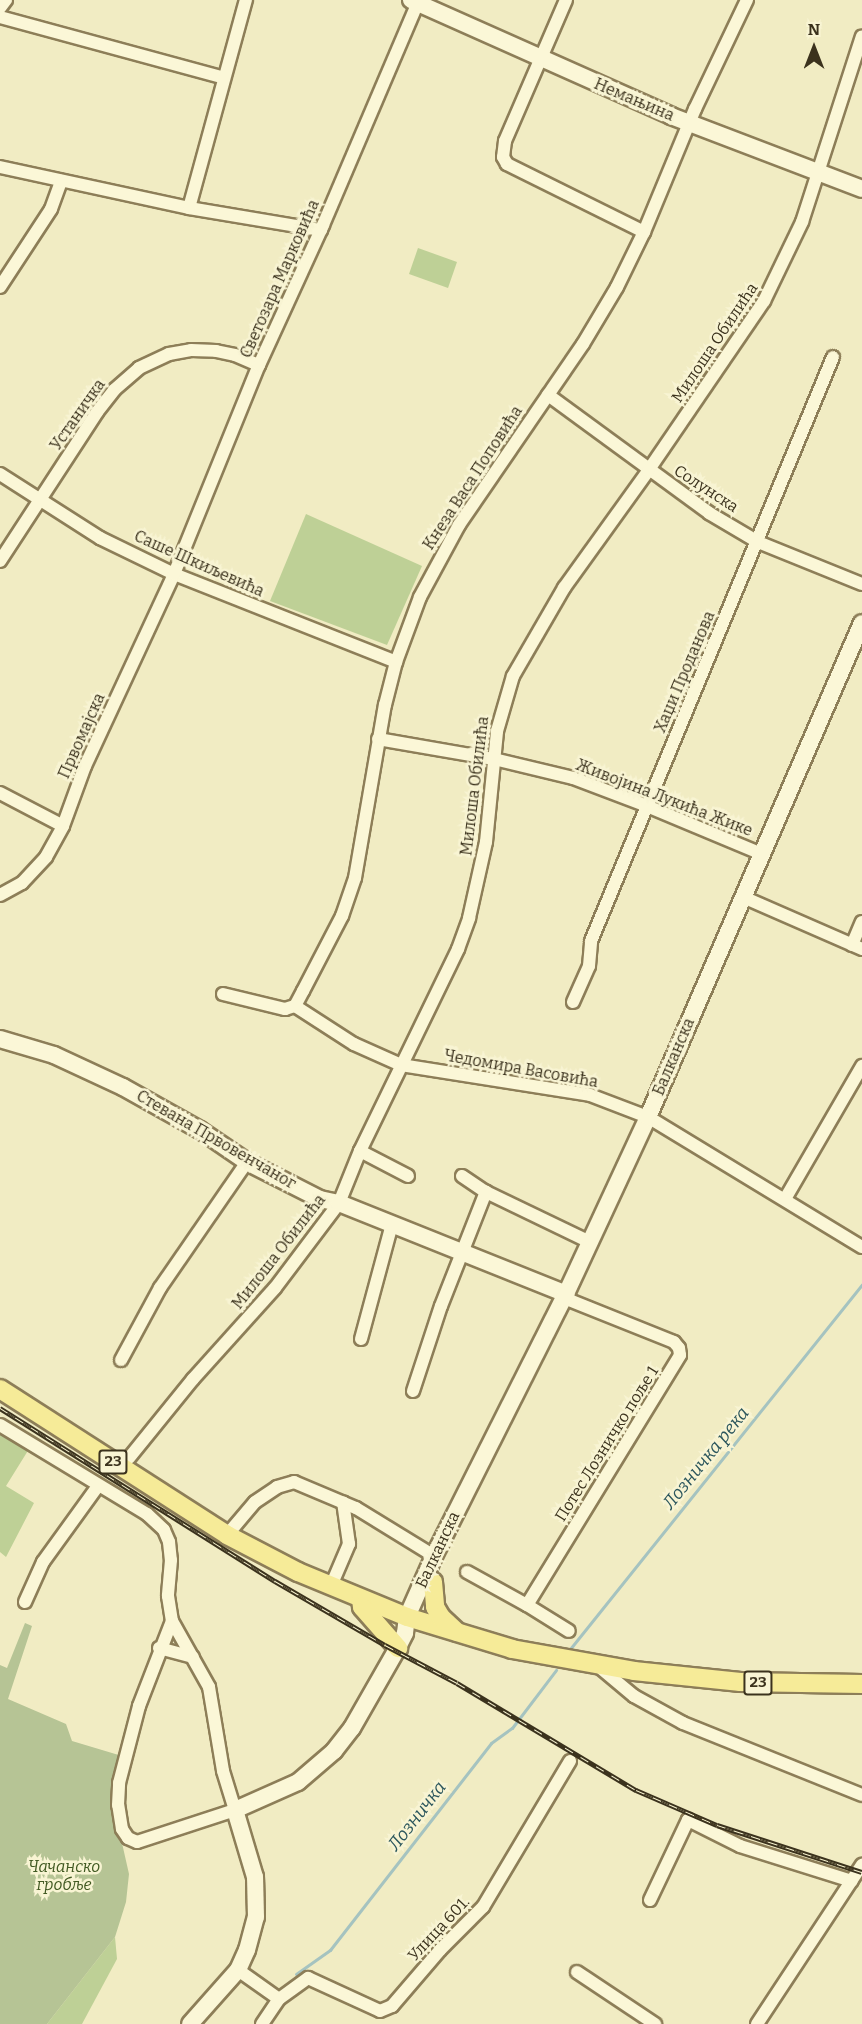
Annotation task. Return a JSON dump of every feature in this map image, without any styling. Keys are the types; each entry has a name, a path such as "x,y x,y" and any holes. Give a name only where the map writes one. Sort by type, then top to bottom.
{"main road":[{"name":"23","path":"0,1389 226,1535 361,1599 407,1630 460,1635 512,1649 597,1666 675,1677 740,1682 862,1684"},
{"path":"433,1582 434,1602 438,1612 460,1635"},
{"path":"361,1599 362,1607 407,1630"}],"street":[{"path":"0,9 6,0"},
{"path":"189,208 246,0"},
{"path":"566,0 505,141 503,157 507,164 644,232"},
{"name":"Кнеза Васа Поповића","path":"295,1006 342,916 355,878 378,739 396,662 420,597 459,525 548,395 617,287 644,232 689,123 747,0"},
{"name":"Немањина","path":"416,1 540,59 689,123 862,189"},
{"name":"Светозара Марковића","path":"174,574 259,365 321,230 416,1"},
{"path":"0,17 224,78"},
{"name":"Милоша Обилића","path":"129,1458 193,1379 275,1288 339,1203 360,1151 458,949 469,918 486,842 502,705 524,653 564,588 648,471 764,301 799,229 862,36"},
{"path":"0,167 189,208 321,230"},
{"path":"0,287 51,209 61,181"},
{"name":"Устаничка","path":"0,561 97,412 124,379 139,368 169,354 190,350 225,353 259,365"},
{"name":"Хаџи Проданова","path":"573,1002 589,966 591,941 833,357"},
{"name":"Солунска","path":"548,395 648,471 709,513 758,542 862,584"},
{"name":"Саше Шкиљевића","path":"0,474 100,538 174,574 396,662"},
{"name":"Првомајска","path":"0,895 22,883 38,866 63,826 85,766 174,574"},
{"name":"Балканска","path":"407,1630 434,1556 565,1296 648,1117 862,623"},
{"name":"Живојина Лукића Жике","path":"378,739 494,759 573,778 762,854"},
{"path":"0,793 63,826"},
{"path":"743,897 857,947 862,922"},
{"path":"223,994 285,1009 295,1006"},
{"name":"Чедомира Васовића","path":"295,1006 354,1044 401,1065 590,1095 648,1117 862,1247"},
{"name":"Стевана Првовенчаног","path":"0,1039 54,1055 123,1087 200,1130 247,1162 320,1199 339,1203 463,1250 565,1296"},
{"path":"785,1199 862,1066"},
{"path":"360,1151 408,1176"},
{"path":"121,1360 160,1288 247,1162"},
{"path":"462,1176 486,1192 590,1242"},
{"path":"414,1391 463,1250 486,1192"},
{"path":"361,1339 392,1224"},
{"name":"Потес Лозничко поље 1","path":"527,1605 680,1355 679,1348 674,1342 565,1296"},
{"path":"0,1425 147,1514 164,1530 171,1552 168,1596 172,1621 209,1688 223,1771 251,1858 257,1886 256,1917 247,1950 238,1970 190,2024"},
{"path":"226,1535 255,1503 286,1484 300,1483 343,1502 434,1556"},
{"name":"Балканска","path":"407,1630 433,1582 465,1508 471,1484"},
{"path":"25,1602 43,1562 98,1486"},
{"path":"331,1586 349,1544 343,1502"},
{"path":"467,1572 569,1631"},
{"path":"172,1621 159,1648 131,1733 119,1783 118,1805 122,1829 131,1840 143,1842 235,1810 298,1782 334,1752 352,1728 407,1630"},
{"path":"159,1648 193,1657"},
{"path":"597,1666 634,1696 683,1723 862,1795"},
{"name":"Улица 601.","path":"279,2000 308,1978 380,2011 392,2006 440,1950 483,1907 570,1761"},
{"path":"650,1900 688,1820 741,1846 852,1881"},
{"path":"757,2024 862,1865"},
{"path":"238,1970 279,2000 262,2024"},
{"path":"577,1972 655,2024"}],"green space":[{"path":"418,248 457,262 448,288 409,274"},
{"path":"306,514 422,566 387,645 270,601"},
{"path":"0,1432 29,1449 6,1486 34,1503 6,1557 0,1552"},
{"name":"Чачанско гробље","path":"25,1623 32,1626 8,1699 66,1724 72,1741 122,1756 117,1821 129,1874 126,1902 115,1937 47,2024 0,2024 0,1665 7,1668"},
{"path":"115,1937 117,1959 82,2024 47,2024"}],"waterway":[{"name":"Лозничка река","path":"570,1649 862,1284"},
{"name":"Лозничка","path":"296,1974 330,1950 491,1743 512,1728 556,1670"}],"railway":[{"path":"0,1408 275,1581 385,1645 457,1683 636,1790 717,1825 862,1872"}]}
